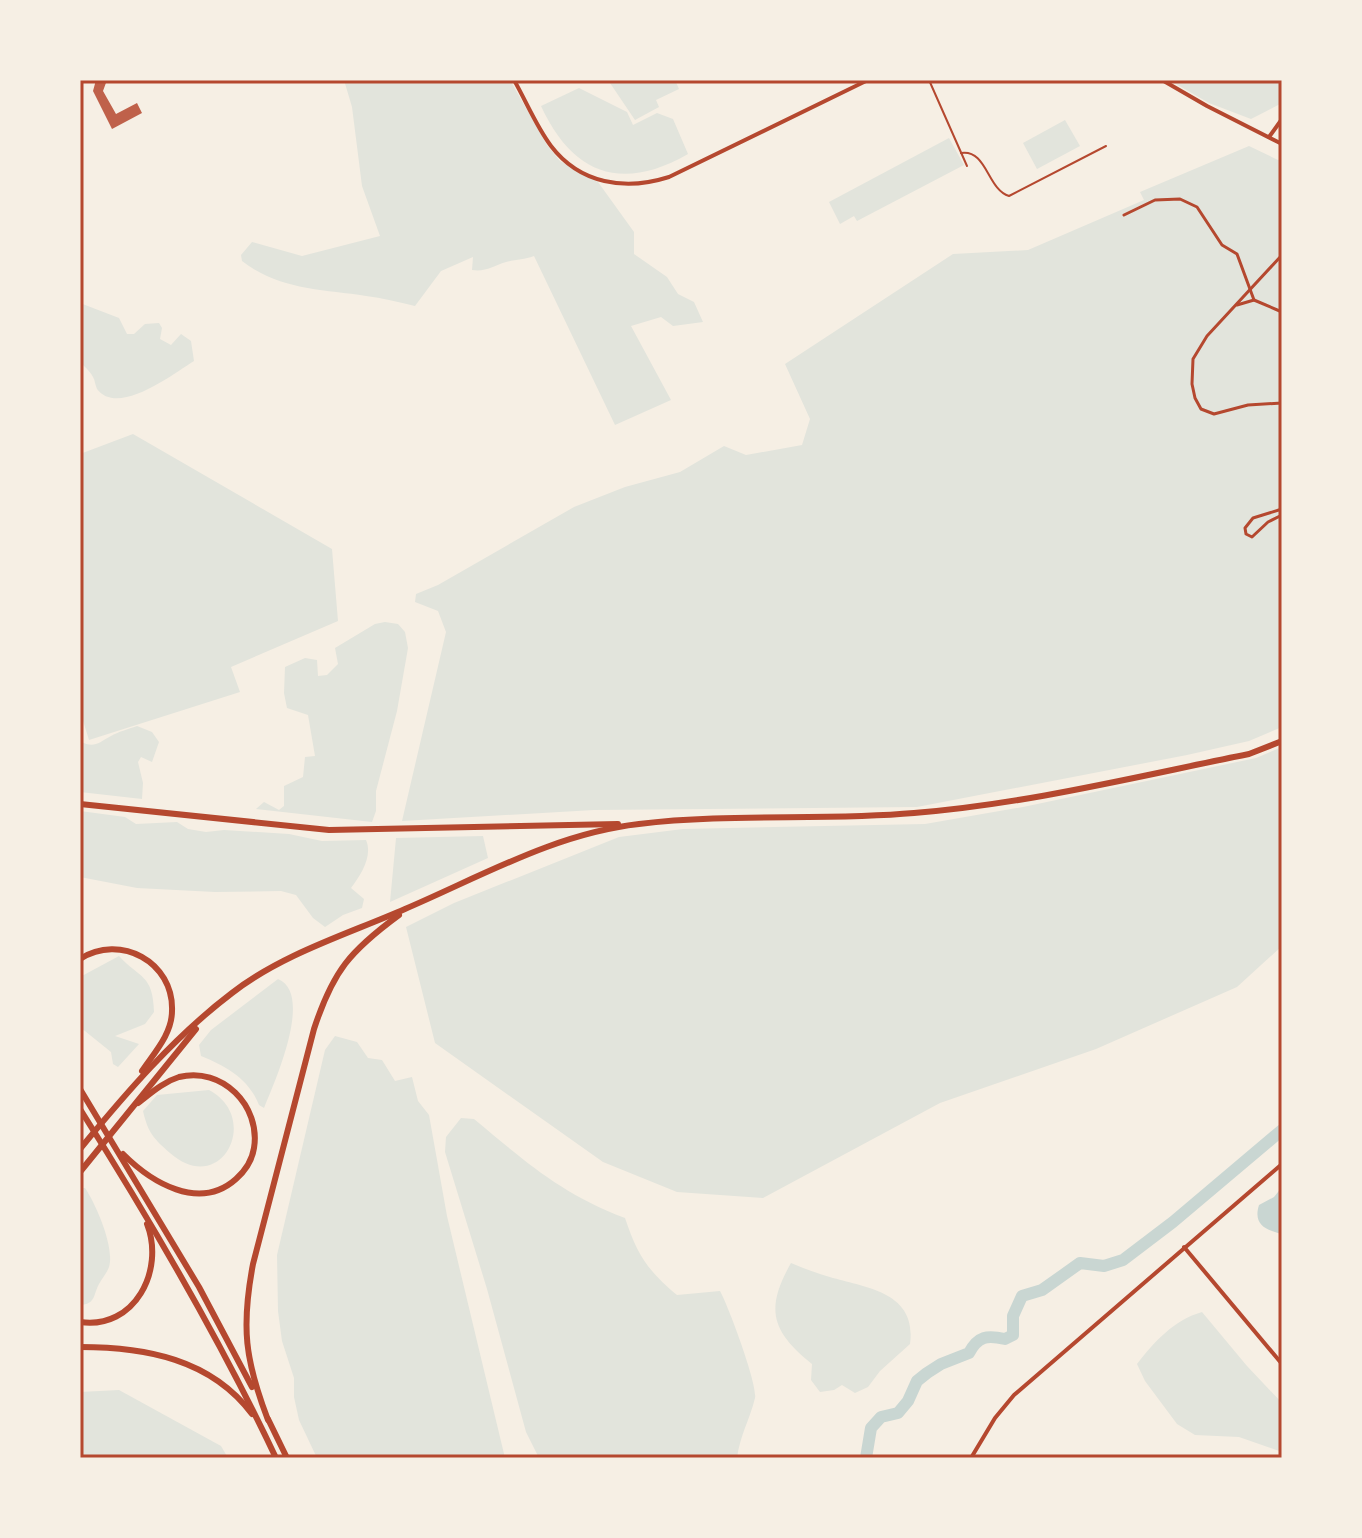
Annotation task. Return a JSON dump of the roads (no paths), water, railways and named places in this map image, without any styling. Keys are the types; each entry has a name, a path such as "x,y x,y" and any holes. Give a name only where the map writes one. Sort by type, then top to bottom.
{"main road":[{"path":"80,804 329,830 638,824 915,813 1050,793 1249,754 1282,741"},
{"path":"129,1089 214,1008 250,980 278,965 585,833 638,824"},
{"path":"268,1420 247,1357 247,1299 253,1264 314,1029 326,992 342,966 360,946 408,908"},
{"path":"80,959 102,949 128,951 152,963 168,987 173,1013 170,1027 129,1089 80,1149"},
{"path":"80,1172 214,1008"},
{"path":"115,1146 159,1182 189,1193 214,1191 227,1186 250,1161 254,1148 253,1122 247,1108 236,1092 211,1077 179,1077 160,1086 135,1106"},
{"path":"80,1089 199,1287 287,1458"},
{"path":"81,1111 191,1290 276,1458"},
{"path":"80,1322 96,1323 117,1316 133,1304 146,1286 153,1243 146,1220 129,1188"},
{"path":"80,1347 151,1352 194,1367 227,1387 261,1425"}],"street":[{"path":"514,80 548,143 562,160 598,180 616,185 645,185 669,177 868,80"},
{"path":"1162,80 1282,144"},
{"path":"1269,137 1282,119"},
{"path":"1124,215 1155,200 1180,199 1197,207 1208,220 1215,238 1237,254 1254,300 1282,312"},
{"path":"1282,255 1215,325 1193,359 1192,384 1201,409 1214,414 1248,405 1282,403"},
{"path":"1235,306 1254,300"},
{"path":"1282,509 1253,518 1245,528 1246,534 1252,537 1268,522 1282,515"},
{"path":"971,1458 995,1418 1014,1395 1282,1164"},
{"path":"1184,1247 1282,1364"}],"lane":[{"path":"929,80 967,166"},
{"path":"961,153 975,155 1000,193 1009,196 1106,146"}],"waterway":[{"path":"866,1458 871,1428 881,1417 898,1413 908,1401 917,1381 941,1364 969,1353 980,1340 988,1337 1005,1339 1013,1335 1013,1316 1022,1296 1042,1290 1080,1263 1104,1266 1123,1260 1282,1130"}]}
